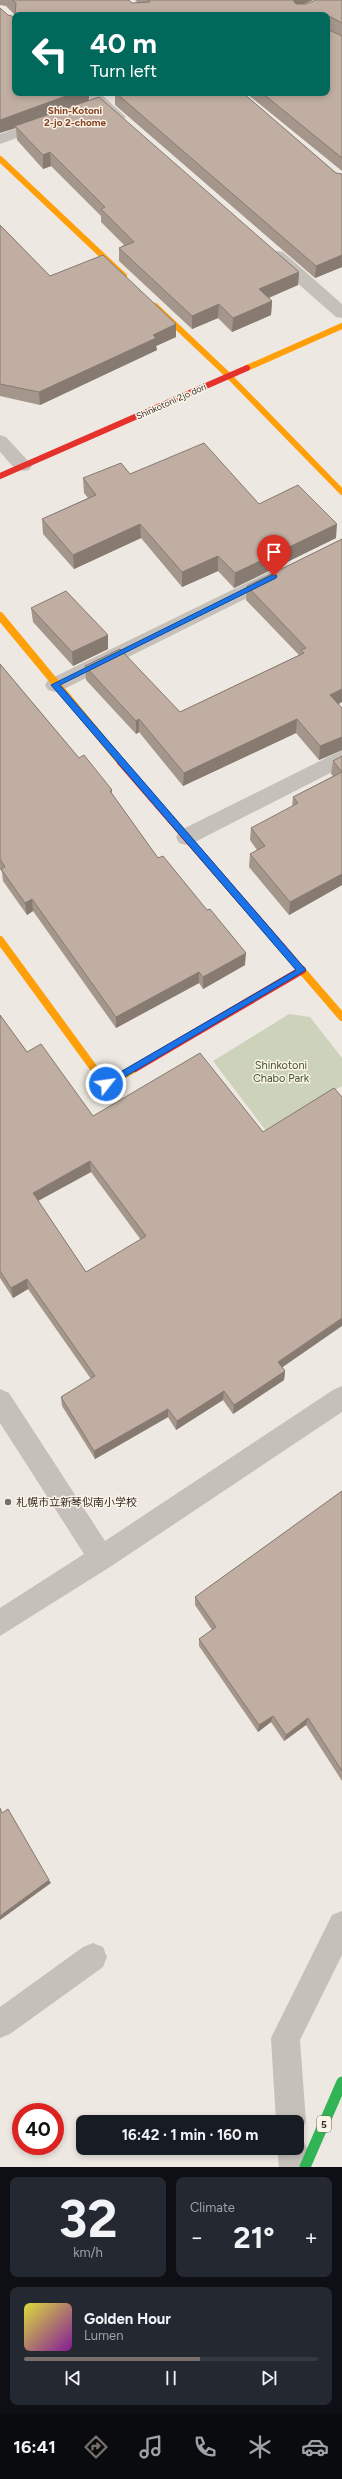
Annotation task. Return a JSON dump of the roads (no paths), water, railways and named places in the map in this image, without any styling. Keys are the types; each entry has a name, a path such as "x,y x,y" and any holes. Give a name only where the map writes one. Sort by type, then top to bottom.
{"main road":[{"path":"0,159 131,283"},
{"path":"148,299 229,376 342,492"},
{"name":"Shinkotoni 2jo dori","path":"0,476 342,326"},
{"path":"0,616 55,685 341,1015"},
{"path":"0,940 106,1084 302,970"},
{"name":"5","path":"305,2167 342,2082"}],"street":[{"path":"99,100 131,129"},
{"path":"0,139 58,118"},
{"path":"267,248 342,313"},
{"path":"0,441 23,466"},
{"path":"55,685 286,570"},
{"path":"186,837 342,758"},
{"path":"0,1623 101,1558 342,1398"},
{"path":"0,1401 101,1558"},
{"path":"290,2115 285,2038 342,1925"},
{"path":"0,2024 93,1957"},
{"path":"293,2155 294,2167"}],"place":[{"name":"札幌市立新琴似南小学校","path":"8,1502"}],"district":[{"name":"Shin-Kotoni 2-jo 2-chome","path":"75,116"}],"park label":[{"name":"Shinkotoni Chabo Park","path":"281,1071"}]}
